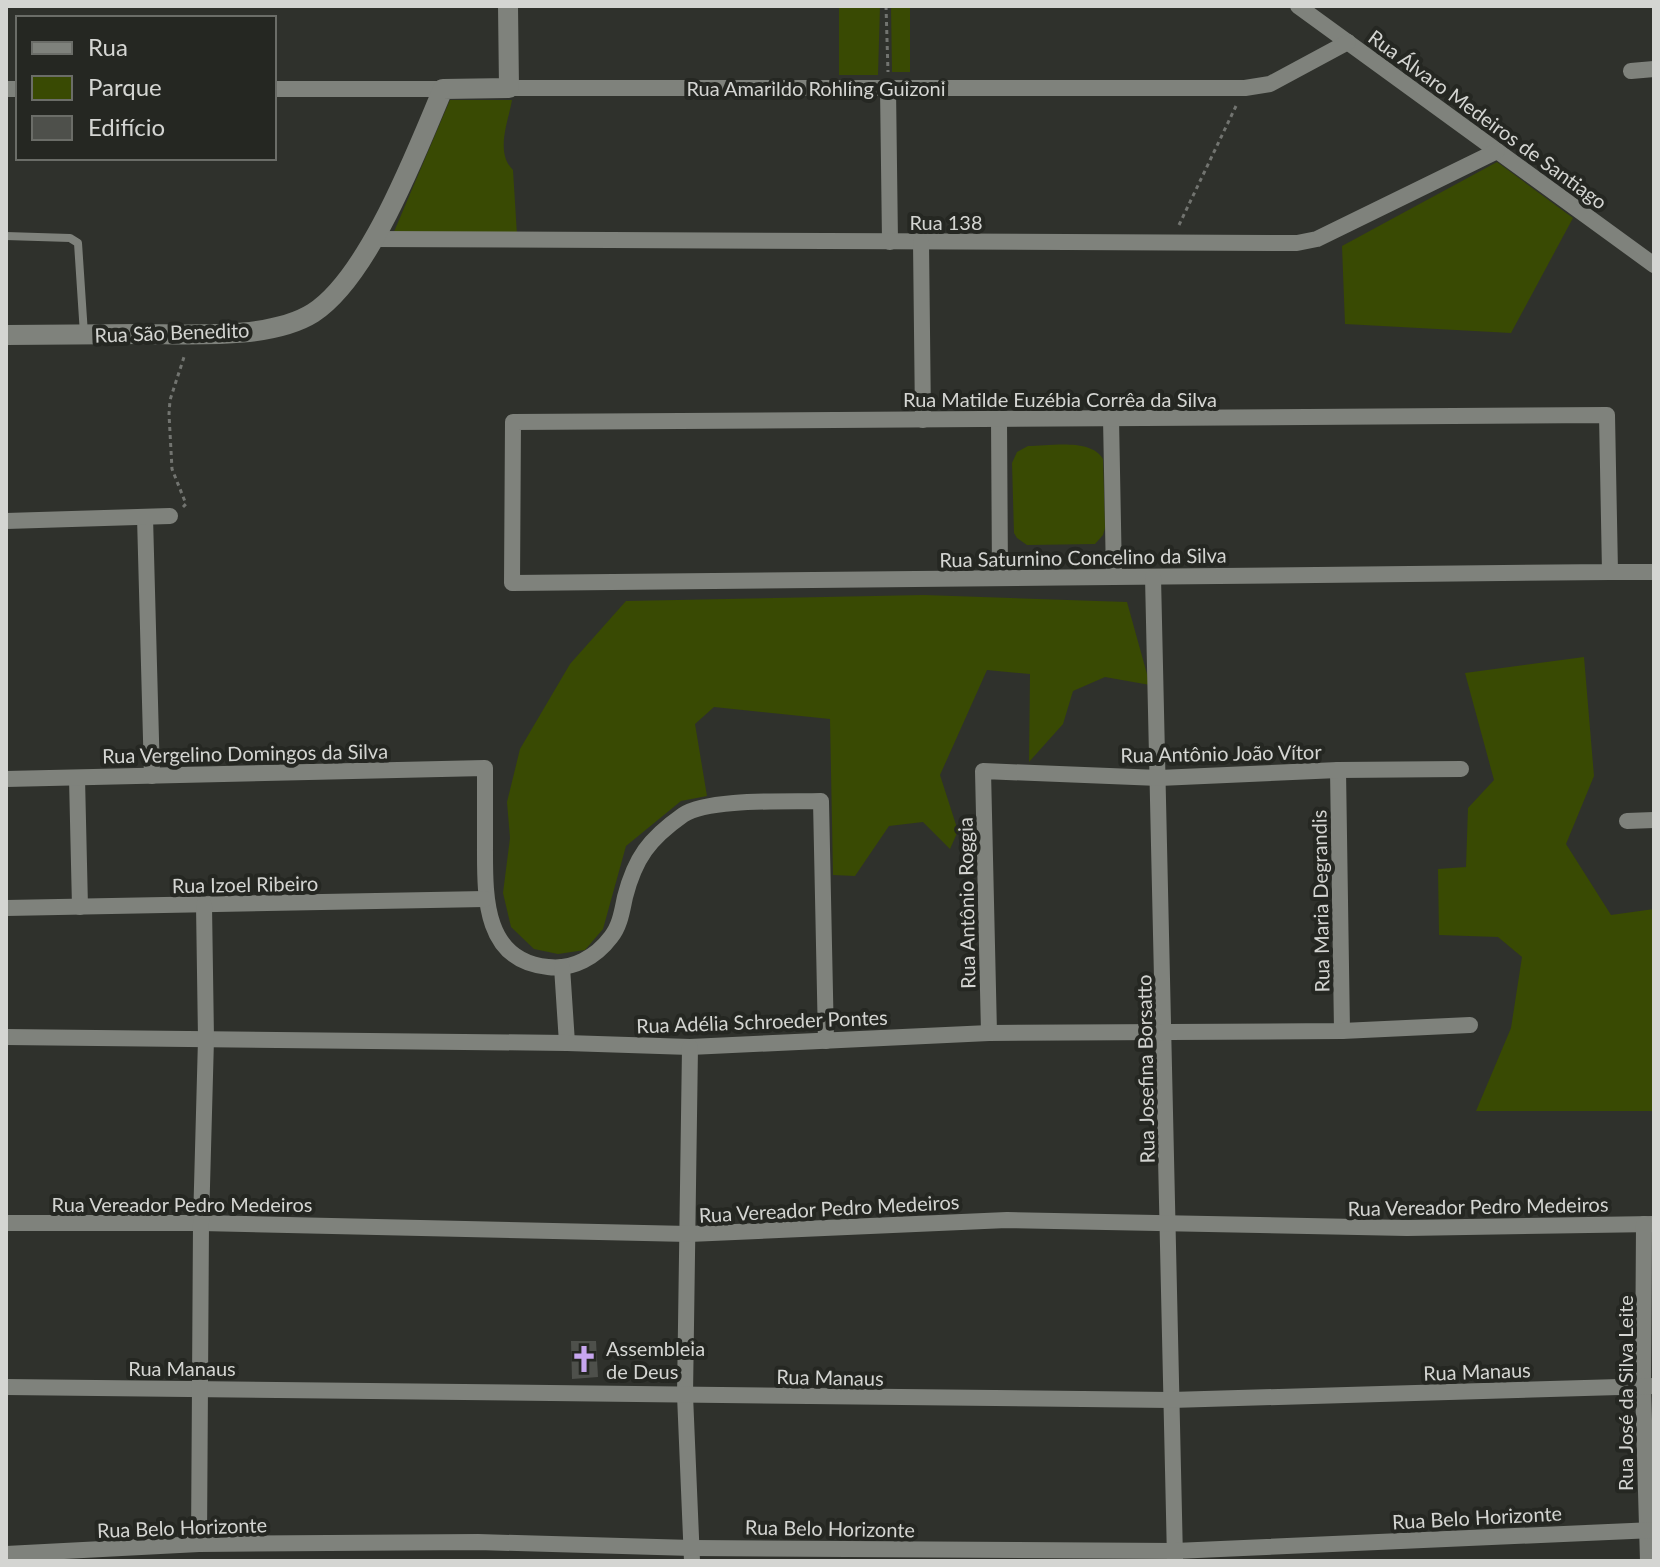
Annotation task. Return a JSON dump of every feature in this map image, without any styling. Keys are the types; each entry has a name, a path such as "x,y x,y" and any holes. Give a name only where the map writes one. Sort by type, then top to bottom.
{"street":[{"path":"508,6 509,88"},
{"name":"Rua Álvaro Medeiros de Santiago","path":"1298,6 1654,265"},
{"name":"Rua Amarildo Rohling Guizoni","path":"276,89 1245,88 1270,84 1348,42"},
{"path":"1631,71 1654,69"},
{"path":"888,88 890,242"},
{"name":"Rua São Benedito","path":"6,335 250,331 296,322 315,312 345,283 373,239 409,168 443,89"},
{"name":"Rua 138","path":"373,239 1297,243 1317,239 1497,151"},
{"path":"921,242 923,420"},
{"name":"Rua Matilde Euzébia Corrêa da Silva","path":"512,583 513,422 1607,415 1610,572"},
{"path":"1111,418 1114,577"},
{"path":"999,419 1000,578"},
{"path":"6,521 170,516"},
{"path":"145,517 152,776"},
{"name":"Rua Saturnino Concelino da Silva","path":"512,583 1654,572"},
{"name":"Rua Josefina Borsatto","path":"1153,577 1175,1556"},
{"name":"Rua Vergelino Domingos da Silva","path":"6,779 485,768 485,899"},
{"name":"Rua Antônio João Vítor","path":"983,771 1159,778 1338,770 1461,769"},
{"name":"Rua Maria Degrandis","path":"1338,770 1342,1031"},
{"name":"Rua Antônio Roggia","path":"983,771 989,1033"},
{"path":"77,778 80,907"},
{"path":"485,899 491,924 507,947 538,965 562,967 594,955 615,933 639,857 650,842 684,815 704,806 821,801 826,1041"},
{"path":"1627,821 1654,820"},
{"name":"Rua Izoel Ribeiro","path":"6,908 485,899"},
{"path":"199,1544 201,1223 206,1039 204,905"},
{"path":"562,967 567,1043"},
{"name":"Rua Adélia Schroeder Pontes","path":"6,1037 690,1047 989,1033 1342,1031 1470,1025"},
{"path":"690,1047 685,1395 692,1554"},
{"name":"Rua Vereador Pedro Medeiros","path":"6,1223 201,1223 689,1234 1007,1220 1407,1228 1649,1224"},
{"name":"Rua José da Silva Leite","path":"1648,1561 1649,1224"},
{"name":"Rua Manaus","path":"6,1387 1171,1400 1649,1386"},
{"name":"Rua Belo Horizonte","path":"6,1554 199,1544 478,1542 692,1554 1175,1556 1650,1529"}],"lane":[{"path":"6,236 70,238 78,243 84,335"}],"path":[{"path":"886,6 888,88"},
{"path":"1170,243 1245,88"},
{"path":"170,516 186,504 172,469 169,414 170,400 192,334"}],"green space":[{"path":"839,6 880,6 878,75 839,75"},
{"path":"891,6 910,6 910,72 892,72"},
{"path":"450,100 512,100 504,146 513,170 517,235 393,234"},
{"path":"1497,162 1573,218 1511,333 1345,324 1342,246"},
{"path":"1028,446 1080,446 1097,452 1103,459 1105,528 1095,544 1027,545 1017,538 1014,533 1012,463 1017,452"},
{"path":"924,595 1127,602 1150,685 1105,677 1073,691 1063,724 1029,762 1030,674 987,670 940,775 958,831 950,849 923,822 889,826 855,876 833,875 830,719 714,707 695,724 707,796 681,801 626,846 603,929 585,950 558,954 534,949 511,927 503,893 510,838 507,802 520,749 570,664 626,601"},
{"path":"1584,657 1594,776 1566,844 1611,915 1654,909 1654,1111 1476,1111 1511,1028 1522,957 1498,937 1439,935 1438,869 1466,867 1468,808 1494,780 1465,673"}],"building":[{"name":"Assembleia de Deus","path":"571,1341 596,1341 598,1377 572,1379"}],"place":[{"name":"Assembleia de Deus","path":"584,1359"}]}
